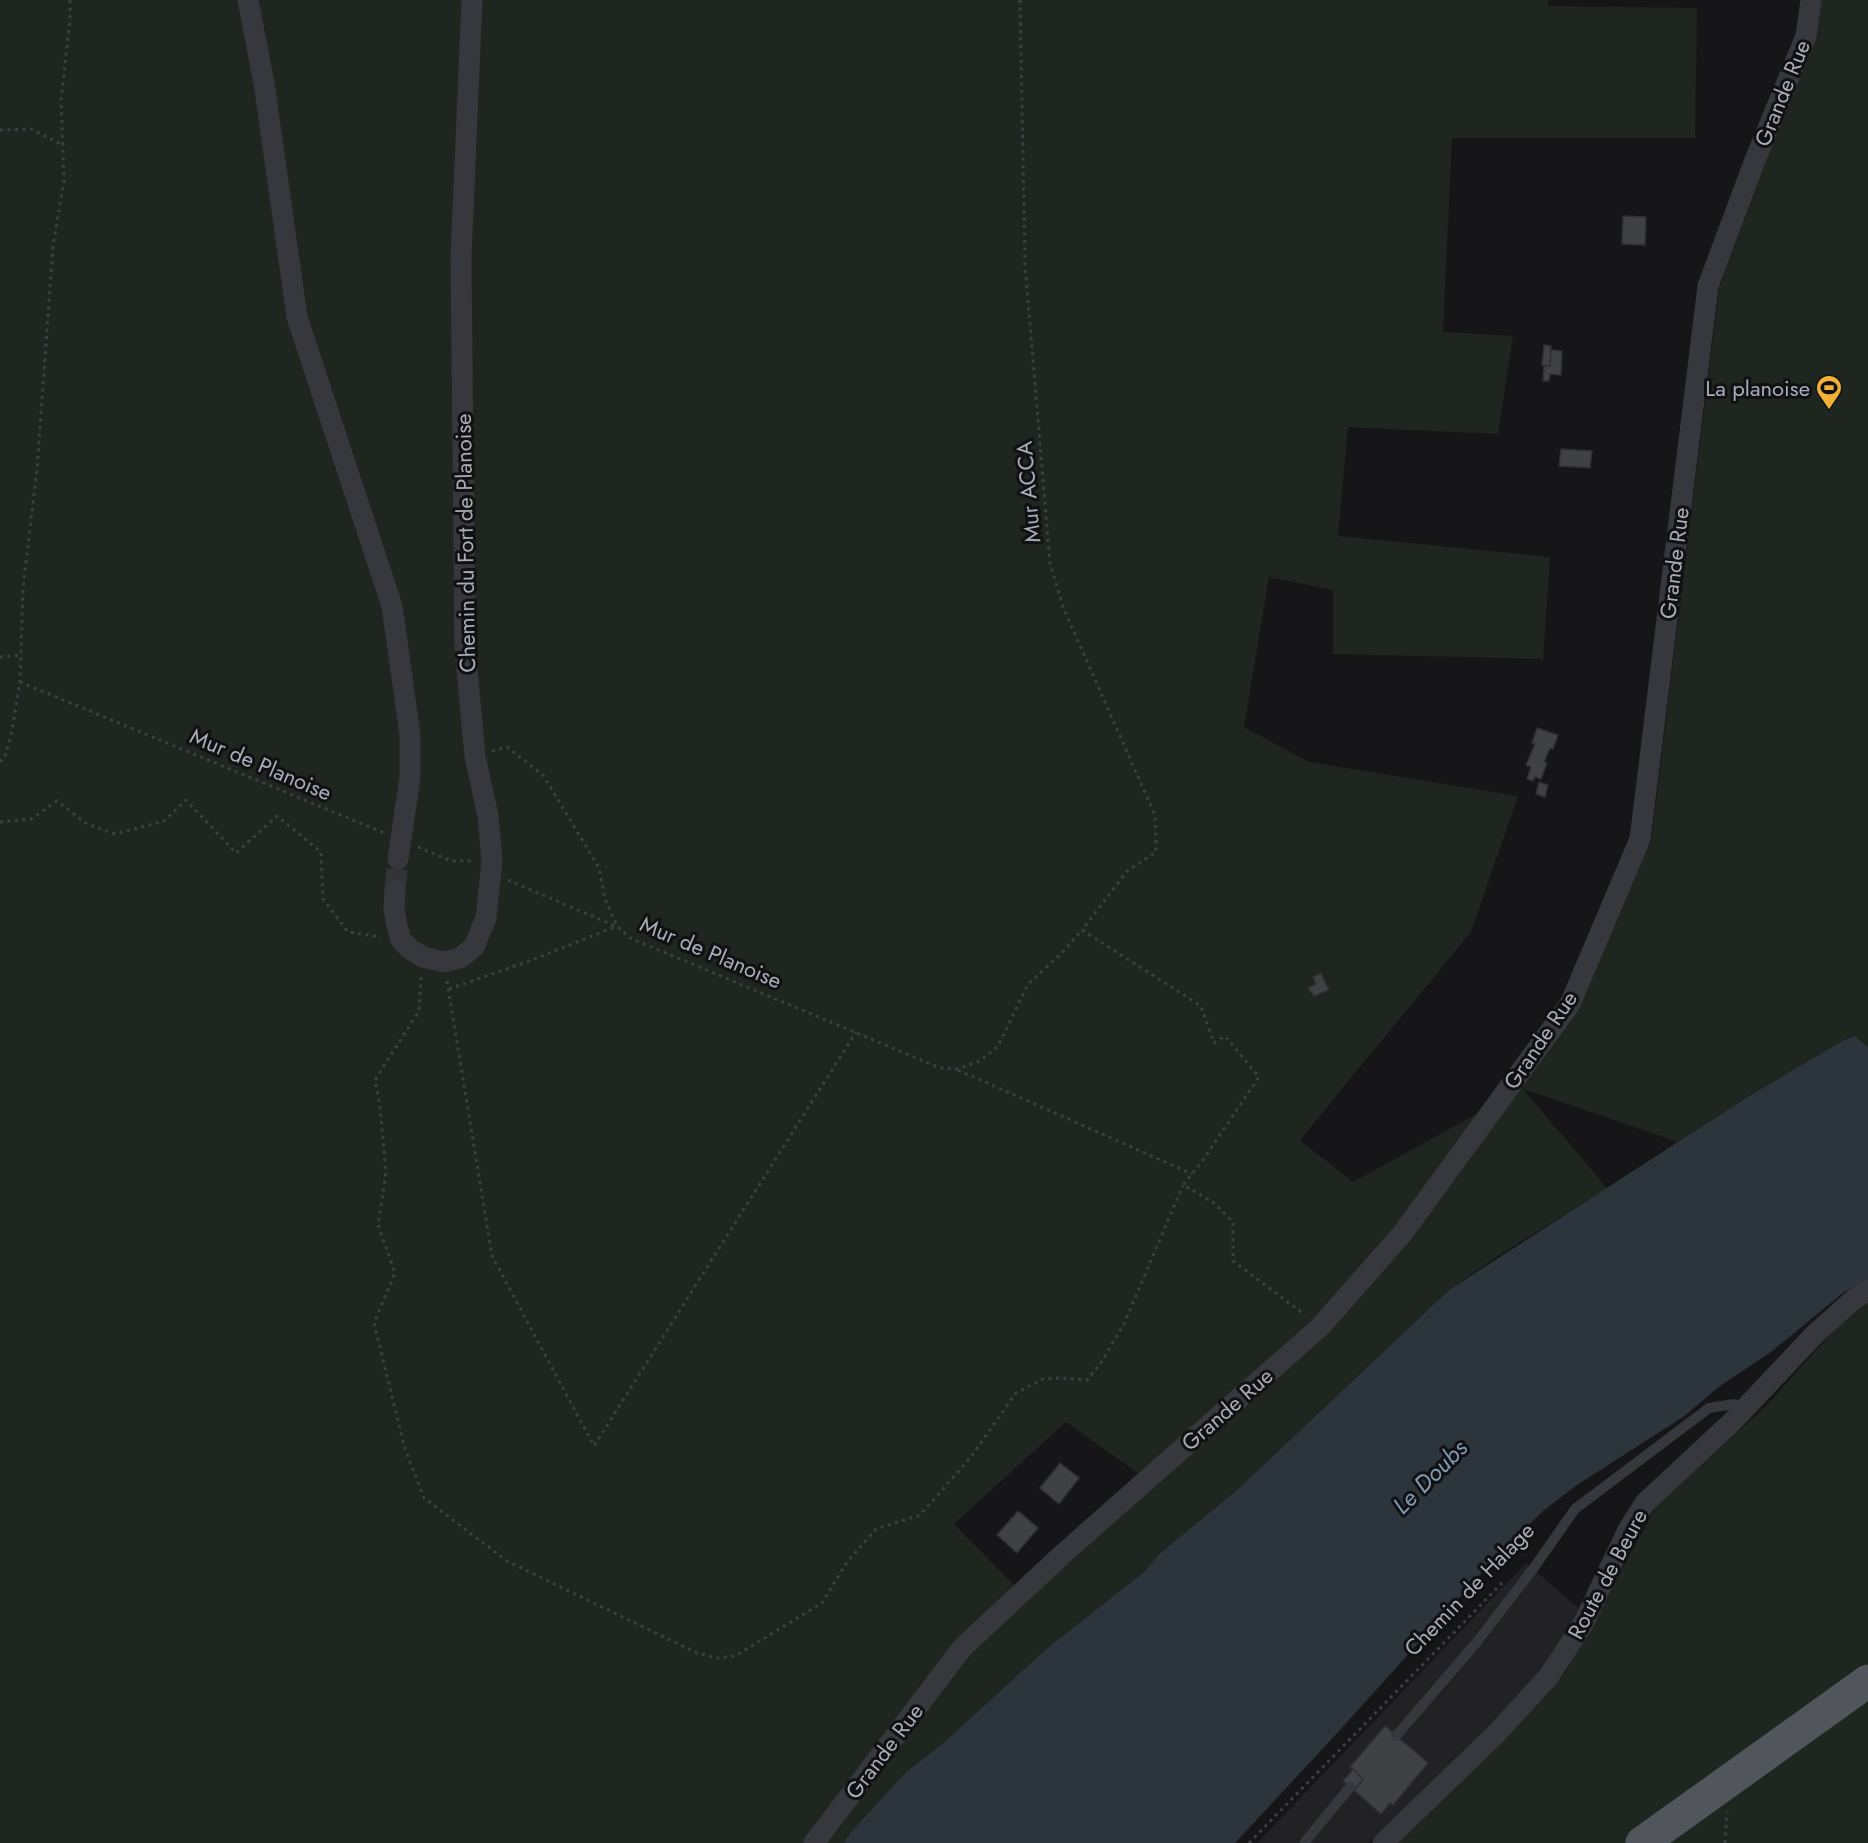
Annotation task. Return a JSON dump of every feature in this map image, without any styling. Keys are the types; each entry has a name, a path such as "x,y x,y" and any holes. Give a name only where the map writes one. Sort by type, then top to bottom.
{"main road":[{"path":"1642,1843 1868,1681"}],"street":[{"path":"248,0 264,83 297,317 392,606 410,735 410,777 400,850"},
{"name":"Chemin du Fort de Planoise","path":"444,962 460,958 474,947 486,918 491,870 488,816 476,756 465,649 461,257 472,0"},
{"name":"Grande Rue","path":"814,1843 962,1648 1064,1553 1320,1327 1402,1234 1570,1004 1640,839 1708,286 1755,160 1806,36 1812,0"},
{"path":"395,890 394,909 401,940 423,957 444,962"},
{"name":"Route de Beure","path":"1383,1843 1496,1734 1549,1676 1583,1624 1628,1530 1645,1503 1745,1409 1815,1334 1853,1300 1868,1290"}],"lane":[{"path":"1396,1736 1476,1643 1533,1569 1575,1509 1709,1408 1734,1404 1745,1409"},
{"path":"1305,1842 1350,1787"}],"path":[{"path":"0,762 11,736 20,682 23,588 37,469 53,246 64,180 61,100 70,0"},
{"name":"Mur ACCA","path":"1020,0 1025,264 1050,563 1063,606 1155,815 1156,852 1127,871 1082,930"},
{"path":"0,130 31,129 63,145"},
{"path":"0,657 22,655"},
{"name":"Mur de Planoise","path":"20,682 400,850 491,870 499,876 617,926 630,938 940,1068 957,1069 1192,1174"},
{"name":"Mur de Planoise","path":"476,756 507,747 543,775 599,868 605,899 617,926"},
{"path":"0,822 31,819 57,801 87,824 115,834 164,821 186,800 236,853 276,816 321,852 323,899 348,932 401,940"},
{"path":"449,989 532,960 617,926"},
{"path":"423,957 419,1011 375,1080 380,1106 386,1173 378,1225 395,1273 374,1323 405,1449 424,1498 507,1562 697,1653 717,1658 735,1656 822,1603 847,1562 876,1529 920,1515 971,1457 1016,1393 1042,1379 1086,1380 1100,1364 1124,1324 1183,1185 1258,1077 1225,1036 1214,1042 1201,1006 1082,930 1061,954 1028,984 998,1046 980,1061 957,1069"},
{"path":"444,962 492,1256 594,1446 856,1032"},
{"path":"1183,1185 1214,1202 1233,1222 1233,1261 1320,1327"},
{"name":"Chemin de Halage","path":"1249,1843 1509,1576"}],"shaded area":[{"path":"0,0 1548,0 1548,6 1697,8 1695,138 1452,138 1443,332 1513,336 1498,434 1348,427 1338,536 1550,557 1543,659 1333,654 1333,590 1269,577 1244,727 1309,762 1518,796 1471,932 1300,1140 1353,1182 1522,1089 1651,842 1719,288 1814,30 1818,0 1868,0 1868,1047 1855,1036 1842,1041 1746,1098 1678,1142 1523,1089 1607,1188 1493,1259 1449,1290 1237,1490 1159,1554 1145,1571 1045,1650 942,1744 905,1773 850,1833 844,1843 0,1843","holes":["1066,1422 1142,1476 1015,1586 954,1524"]},
{"path":"1868,1300 1868,1843 1397,1843 1563,1676 1656,1507 1765,1407 1850,1313"},
{"path":"1526,1563 1583,1612 1532,1688 1368,1843 1257,1843"}],"water":[{"name":"Le Doubs","path":"1855,1036 1868,1047 1868,1280 1844,1292 1771,1352 1720,1386 1683,1417 1577,1485 1543,1511 1495,1558 1235,1843 844,1843 850,1833 905,1773 942,1744 1045,1650 1145,1571 1159,1554 1237,1490 1449,1290 1746,1098 1842,1041"}],"building":[{"path":"1623,216 1646,217 1645,245 1622,244"},
{"path":"1544,345 1551,346 1550,366 1542,365"},
{"path":"1551,350 1562,351 1561,375 1550,374 1549,381 1543,381 1544,366 1550,366"},
{"path":"1561,449 1592,451 1590,468 1559,466"},
{"path":"1537,728 1558,735 1553,749 1550,748 1544,762 1547,763 1541,779 1535,777 1533,781 1527,779 1531,767 1526,765 1535,744 1532,743"},
{"path":"1539,782 1548,785 1545,797 1536,794"},
{"path":"1321,973 1329,990 1314,996 1308,988 1316,984 1313,977"},
{"path":"1060,1463 1079,1478 1059,1504 1040,1488"},
{"path":"1018,1511 1038,1528 1017,1553 997,1535"},
{"path":"1385,1726 1428,1763 1393,1805 1390,1803 1381,1814 1354,1790 1363,1779 1350,1767"},
{"path":"1353,1769 1363,1779 1354,1790 1343,1781"}],"tunnel":[{"path":"395,890 398,859"}],"place":[{"name":"La planoise","path":"1829,411"}]}
